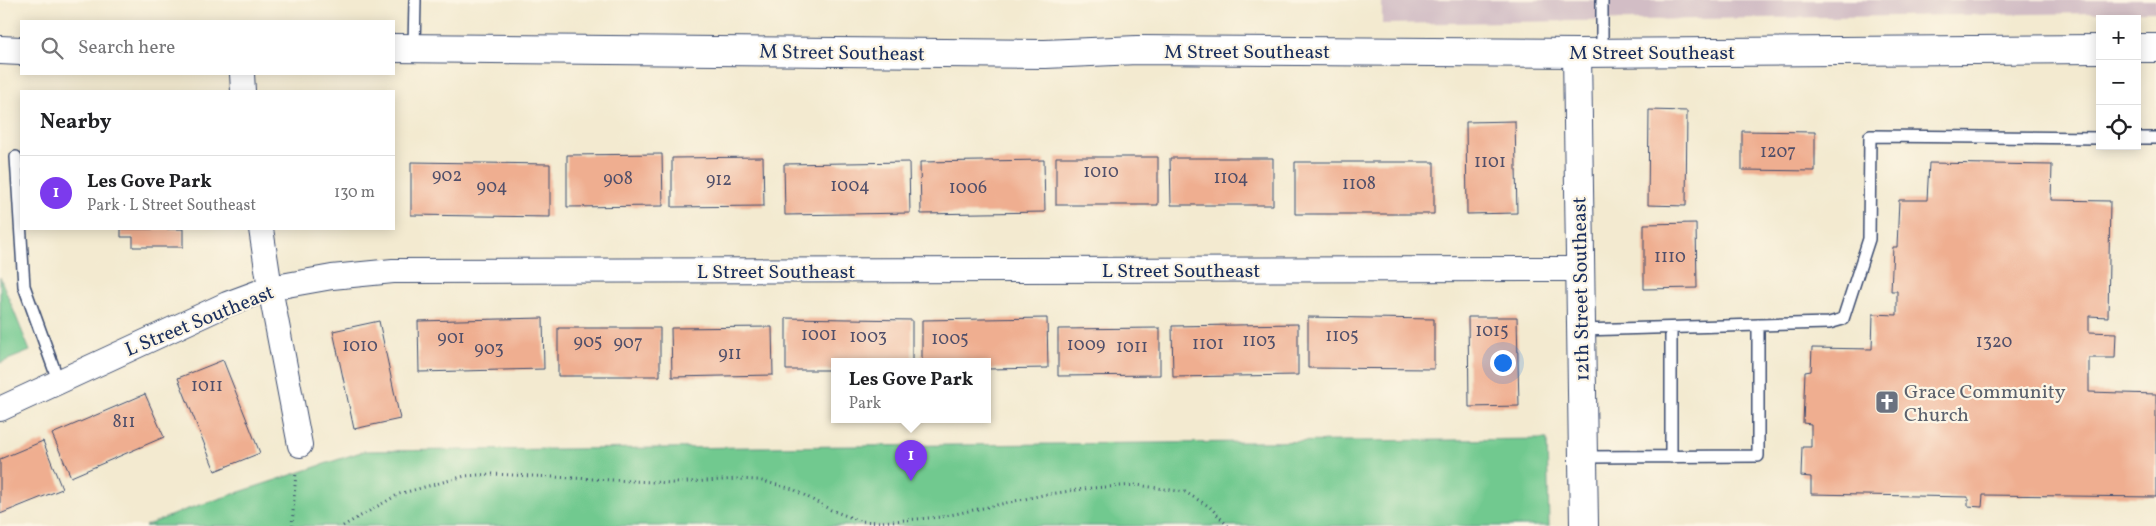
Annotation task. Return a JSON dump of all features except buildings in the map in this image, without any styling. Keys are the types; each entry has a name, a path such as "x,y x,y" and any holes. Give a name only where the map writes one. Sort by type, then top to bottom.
{"main road":[{"name":"M Street Southeast","path":"404,48 1045,54 1138,50 1590,52 2096,49"},
{"path":"2141,48 2156,48"},
{"path":"0,50 20,50"},
{"name":"12th Street Southeast","path":"1584,526 1580,269 1590,52"}],"street":[{"path":"242,75 243,90"},
{"path":"261,230 270,288 300,445"},
{"name":"L Street Southeast","path":"0,409 58,380 227,304 270,288 332,276 393,271 1580,269"}],"lane":[{"path":"404,48 415,0"},
{"path":"1590,52 1602,0"},
{"path":"1581,330 1829,323 1843,319 1869,239 1870,136 2096,138"},
{"path":"2141,138 2156,138"},
{"path":"16,157 20,222"},
{"path":"21,230 24,286 58,380"},
{"path":"1583,457 1758,456 1758,325"},
{"path":"1671,328 1671,457"}],"path":[{"path":"292,526 296,467 300,445"},
{"path":"342,526 399,494 465,476 492,474 672,483 738,479 758,480 793,489 831,510 860,521 881,522 941,517 1052,493 1091,488 1145,486 1185,492 1210,507 1228,526"}],"shaded area":[{"path":"1382,0 2156,0 2156,12 1382,24"}],"green space":[{"path":"0,277 30,351 0,363"},
{"path":"1547,439 1549,526 145,526 185,510 364,451"}],"place":[{"name":"Grace Community Church","path":"1887,402"},
{"name":"Les Gove Park","path":"911,481"}]}
